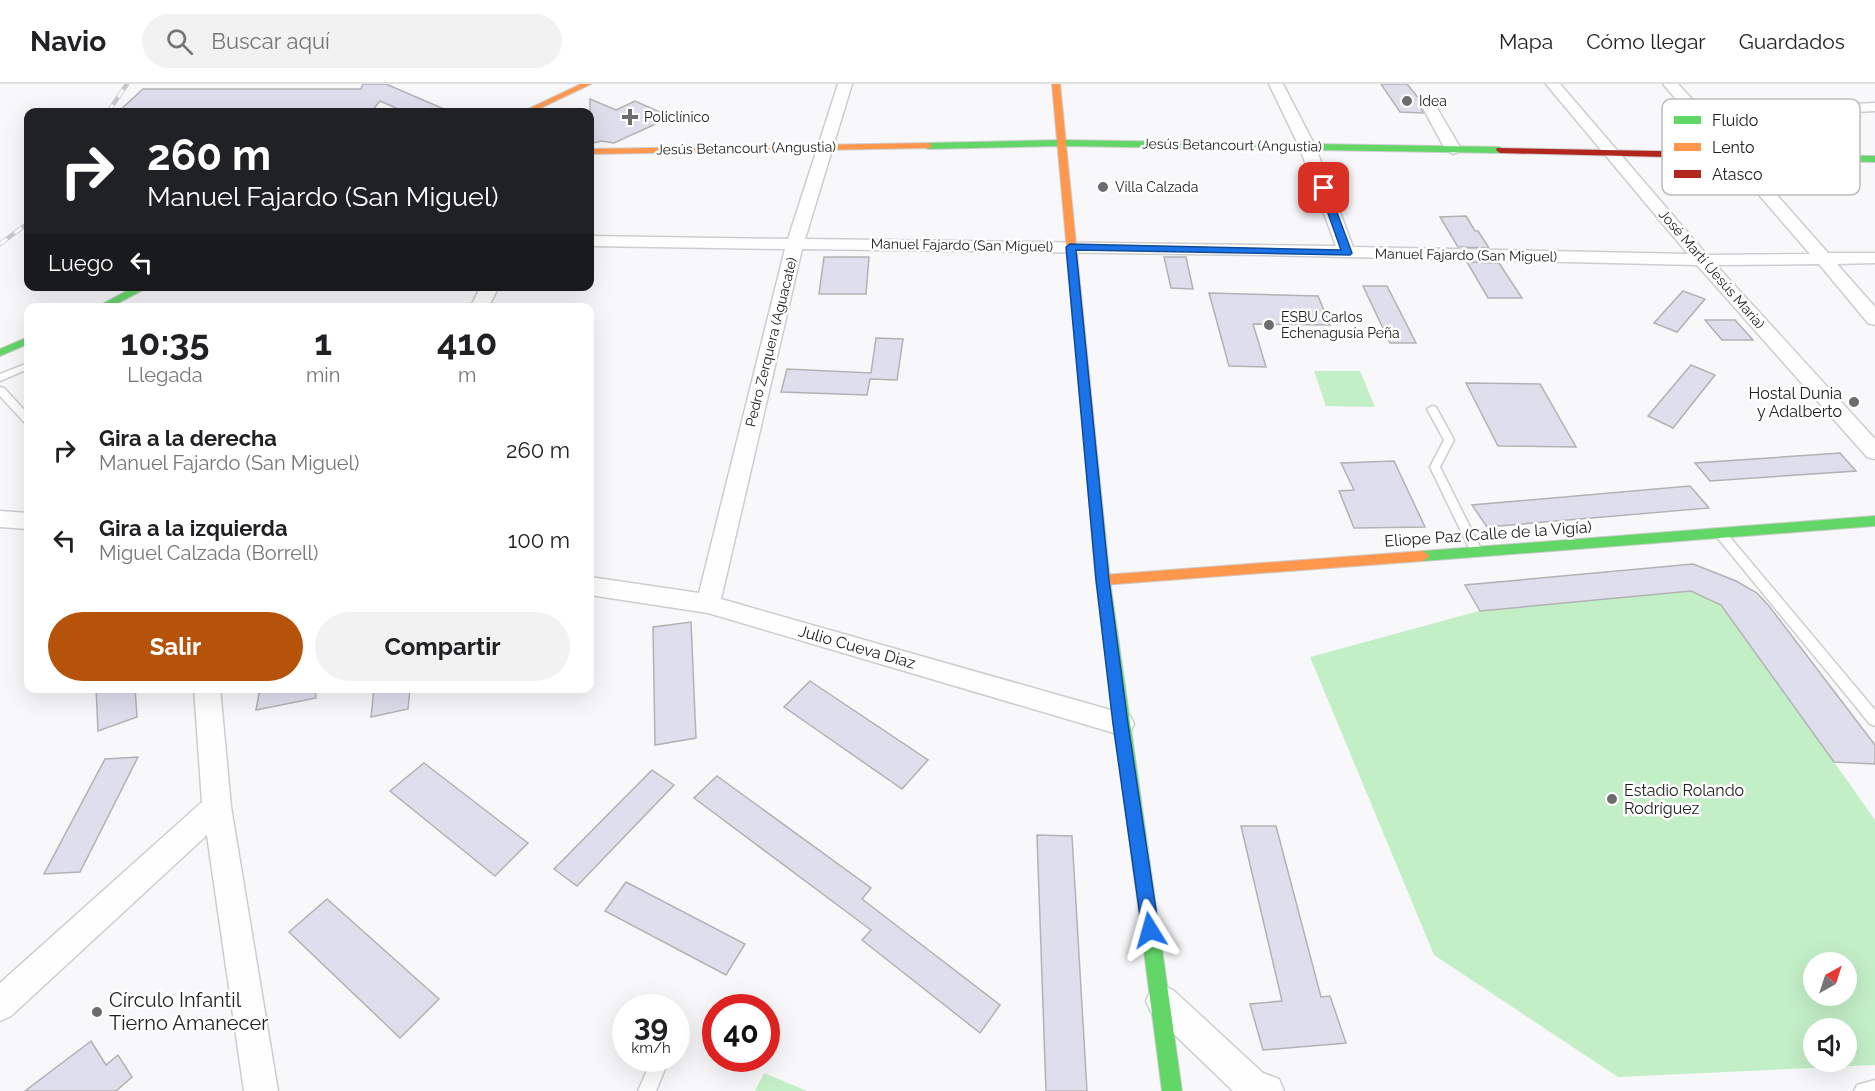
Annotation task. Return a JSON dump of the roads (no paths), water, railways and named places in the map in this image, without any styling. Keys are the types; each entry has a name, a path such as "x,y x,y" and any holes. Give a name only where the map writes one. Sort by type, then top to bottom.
{"street":[{"path":"535,108 587,84"},
{"name":"Pedro Zerquera (Aguacate)","path":"708,604 795,243 845,84"},
{"path":"1056,84 1103,580 1120,724 1172,1091"},
{"path":"1276,84 1306,146 1347,253"},
{"name":"José Martí (Jesús María)","path":"1553,84 1702,260 1875,452"},
{"path":"1670,84 1683,99"},
{"path":"1430,108 1453,149"},
{"path":"1860,109 1875,108"},
{"name":"Jesús Betancourt (Angustia)","path":"594,152 1061,143 1662,153"},
{"name":"Jesús Betancourt (Angustia)","path":"1860,159 1875,159"},
{"path":"1769,195 1875,319"},
{"name":"Manuel Fajardo (San Miguel)","path":"594,241 1070,247 1702,260 1875,258"},
{"path":"127,301 139,291"},
{"path":"0,353 24,342"},
{"path":"0,519 24,521"},
{"name":"Eliope Paz (Calle de la Vigía)","path":"1103,580 1875,521"},
{"name":"Julio Cueva Diaz","path":"594,587 708,604 1120,724"},
{"path":"207,693 217,807 261,1091"},
{"path":"0,1005 217,807"},
{"path":"1160,999 1253,1087 1267,1091"}],"lane":[{"path":"0,378 24,368"},
{"path":"0,390 24,416"},
{"path":"1432,410 1449,440 1435,467 1476,551"},
{"path":"1720,533 1875,720"},
{"path":"647,1091 655,1072"},
{"path":"1863,1091 1875,1089"}],"railway":[{"path":"111,108 127,84"},
{"path":"0,244 24,226"}],"place":[{"name":"Idea","path":"1407,101"},
{"name":"Policlínico","path":"630,117"},
{"name":"Villa Calzada","path":"1103,187"},
{"name":"ESBU Carlos Echenagusía Peña","path":"1269,325"},
{"name":"Hostal Dunia y Adalberto","path":"1854,402"},
{"name":"Estadio Rolando Rodríguez","path":"1612,799"},
{"name":"Círculo Infantil Tierno Amanecer","path":"97,1012"}]}
